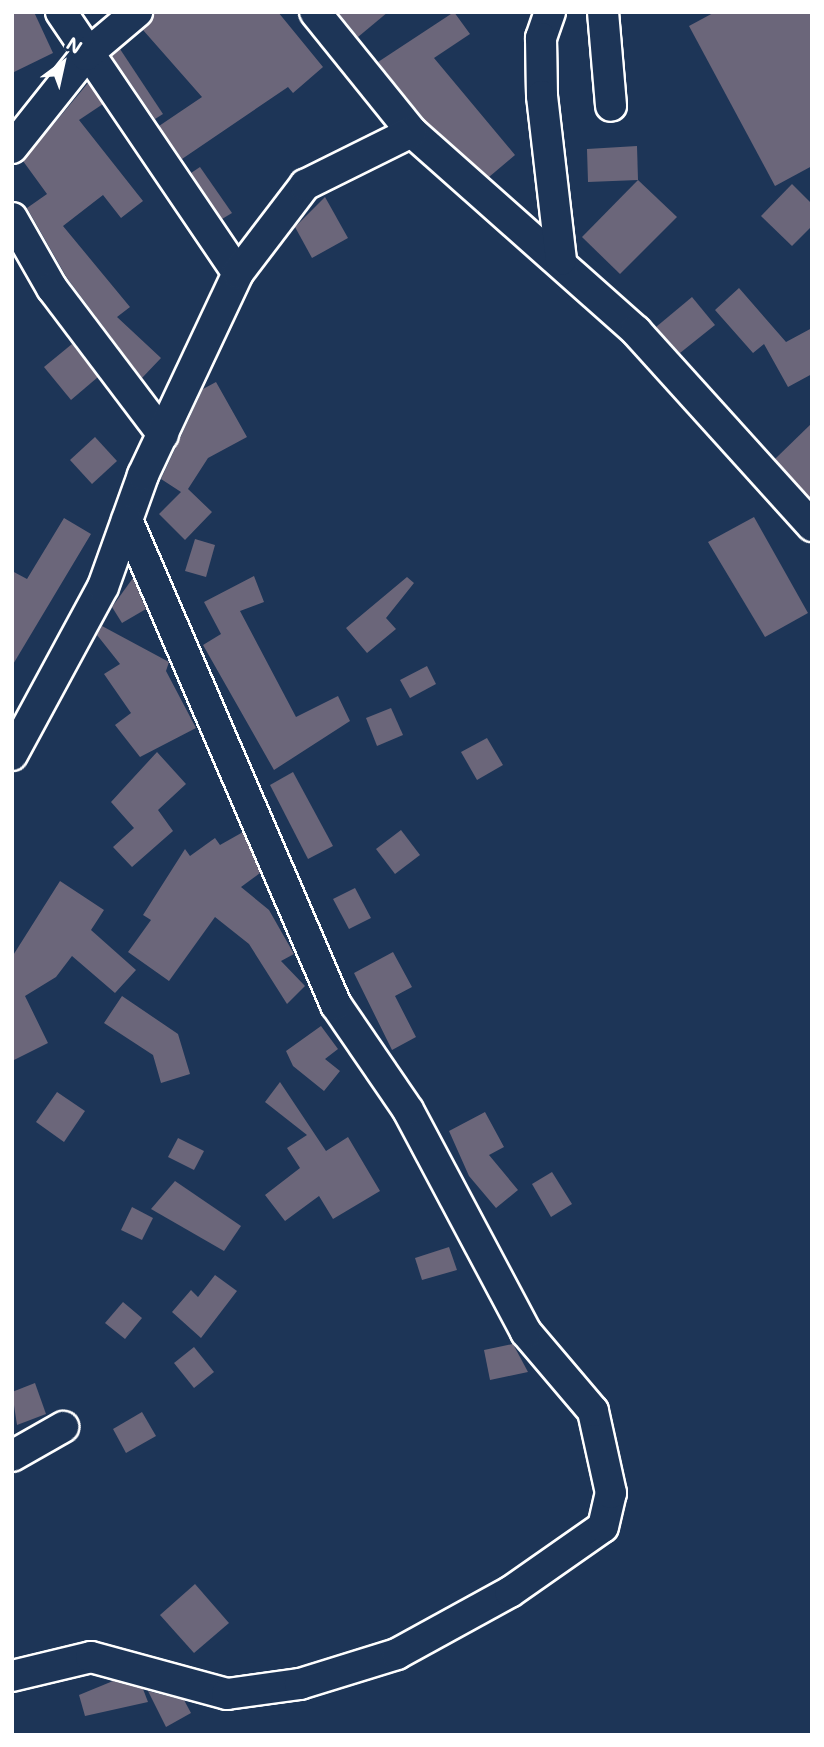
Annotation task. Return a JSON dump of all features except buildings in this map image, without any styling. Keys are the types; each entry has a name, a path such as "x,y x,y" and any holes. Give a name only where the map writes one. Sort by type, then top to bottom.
{"street":[{"path":"61,12 86,55 238,273"},
{"path":"12,148 86,55 137,12"},
{"path":"315,12 412,132 561,260 636,331 812,527"},
{"path":"550,12 541,38 542,96 561,260"},
{"path":"603,12 611,106"},
{"path":"12,755 69,658 163,435 238,273 304,185 412,132"},
{"path":"12,218 52,289 163,435"},
{"path":"12,1676 91,1657 227,1694 300,1684 397,1654 510,1592 603,1527 611,1493 593,1411 526,1332 408,1110 336,1005 127,520"},
{"path":"12,1456 63,1427"}]}
